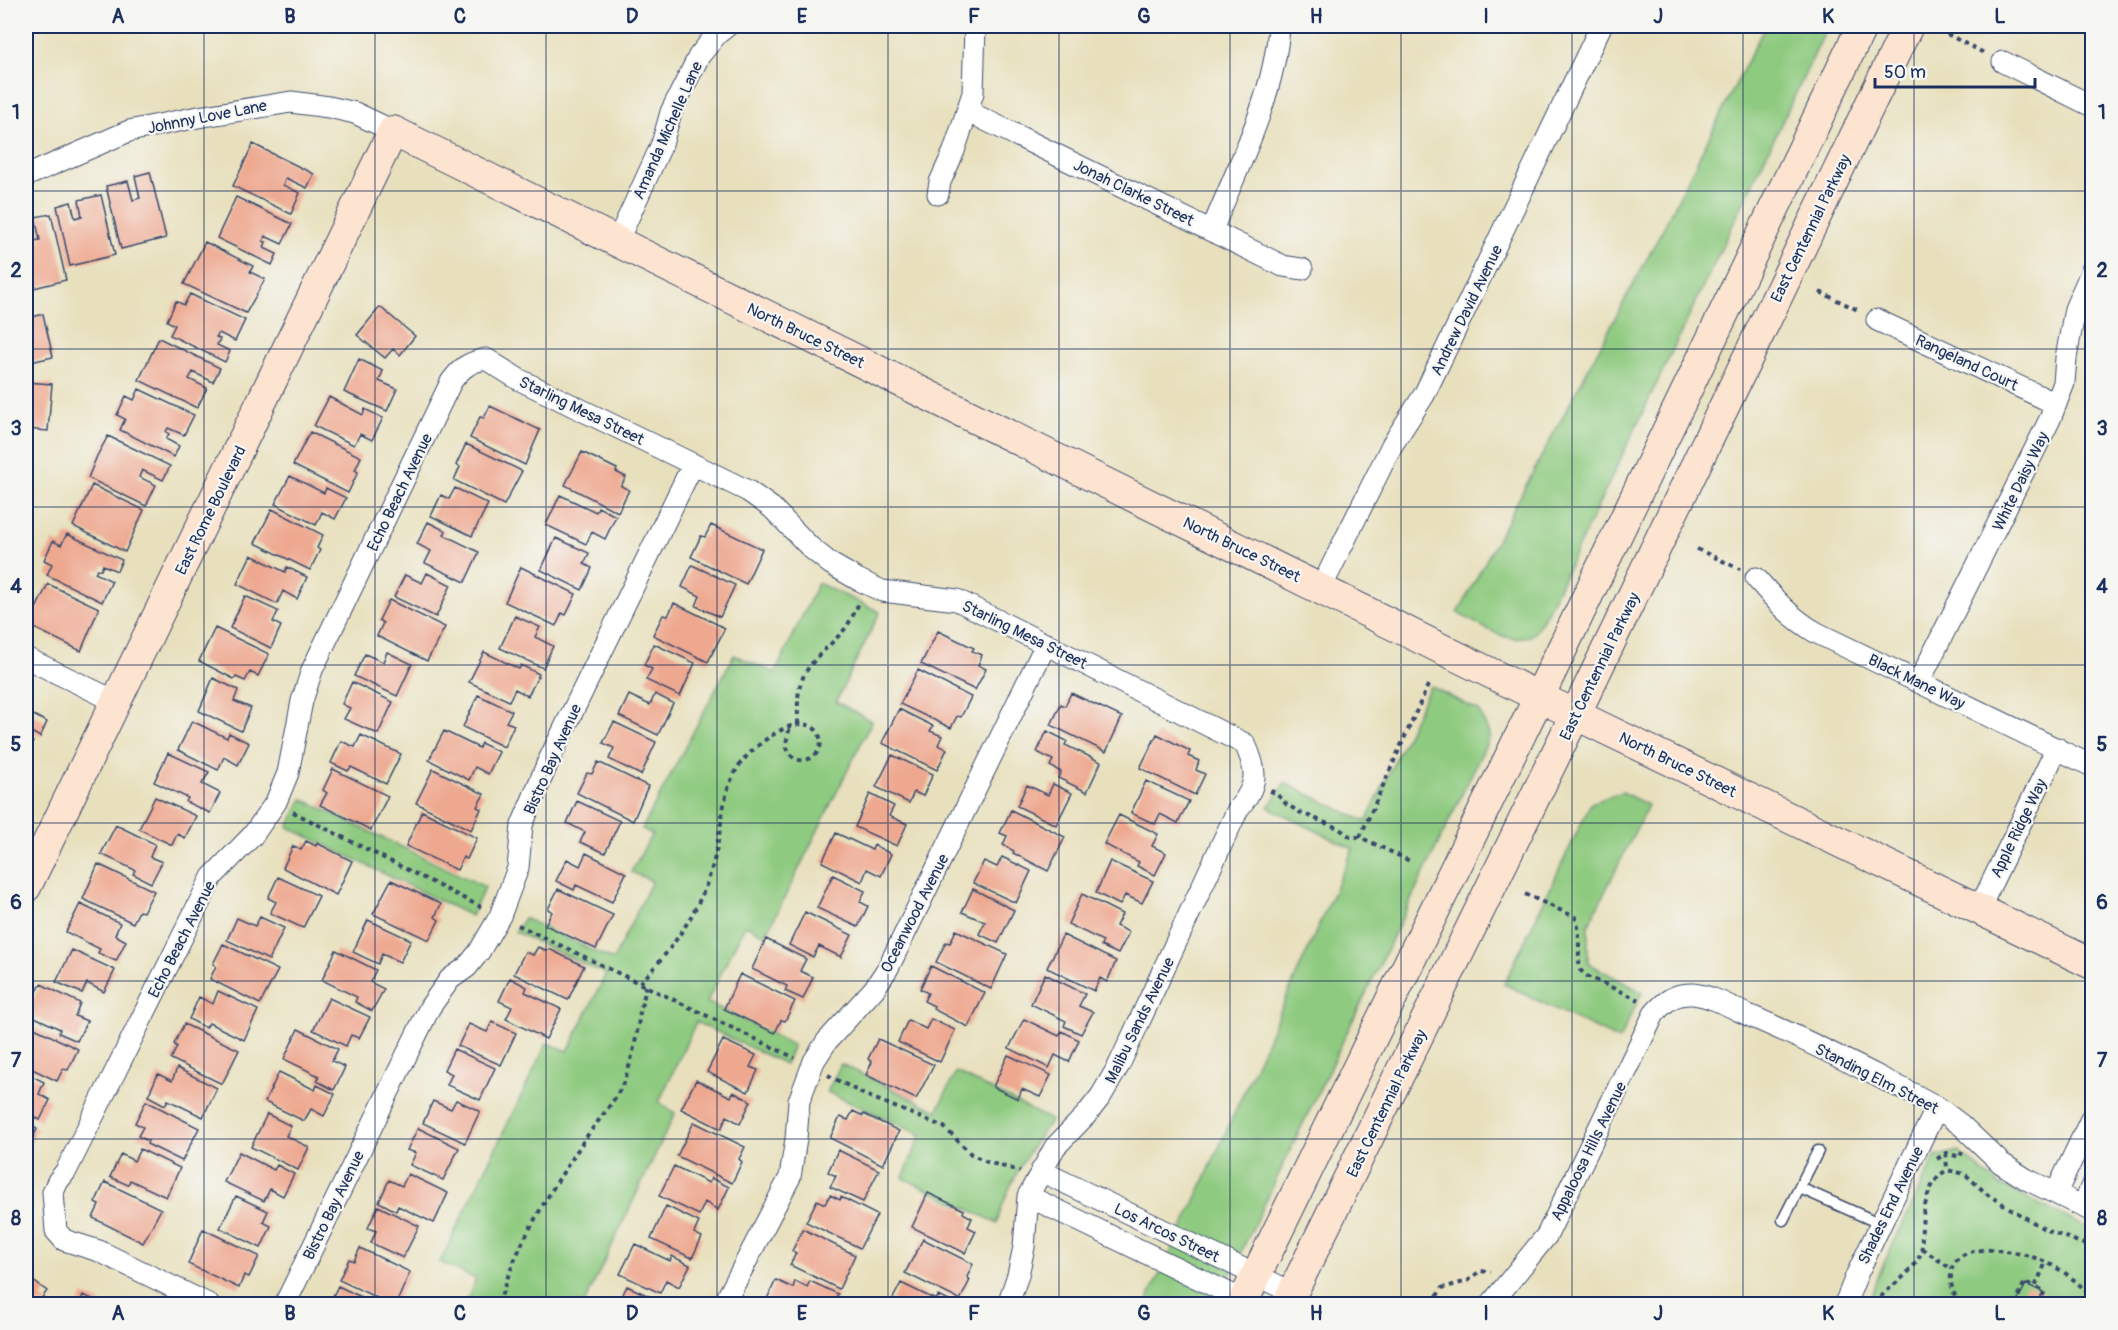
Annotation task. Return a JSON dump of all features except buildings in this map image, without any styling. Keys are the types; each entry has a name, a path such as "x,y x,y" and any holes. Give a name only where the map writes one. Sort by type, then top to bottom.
{"main road":[{"path":"1248,1296 1862,26"},
{"name":"East Centennial Parkway","path":"1290,1299 1908,26"},
{"name":"North Bruce Street","path":"393,131 1575,715 2092,964"},
{"name":"East Rome Boulevard","path":"26,887 393,131"}],"street":[{"name":"Amanda Michelle Lane","path":"617,242 662,144 671,112 699,56 717,34 727,26"},
{"path":"938,194 940,182 954,151 973,93 975,26"},
{"path":"1212,230 1264,101 1280,26"},
{"name":"Andrew David Avenue","path":"1321,588 1392,445 1429,385 1601,26"},
{"path":"2003,63 2092,105"},
{"name":"Johnny Love Lane","path":"26,176 129,131 291,102 355,113 393,131"},
{"name":"Jonah Clarke Street","path":"967,111 1282,266 1302,269"},
{"name":"White Daisy Way","path":"1919,682 2056,404 2064,383 2067,349 2075,309 2092,270"},
{"name":"Rangeland Court","path":"1877,320 2056,404"},
{"name":"Starling Mesa Street","path":"474,361 486,359 518,379 748,491 772,508 811,548 831,564 868,584 882,591 957,600 1233,737 1245,744 1253,762"},
{"name":"Echo Beach Avenue","path":"208,1305 99,1251 64,1240 56,1231 53,1192 66,1171 212,877 253,835 276,802 288,773 302,701 312,670 451,382 461,368 474,361"},
{"name":"Bistro Bay Avenue","path":"285,1305 430,1007 450,979 467,967 479,952 500,916 518,868 522,825 530,802 693,465"},
{"name":"Black Mane Way","path":"1756,578 1776,602 1800,623 2092,766"},
{"name":"Oceanwood Avenue","path":"724,1305 790,1177 794,1159 799,1101 812,1066 827,1041 874,989 888,968 1046,644"},
{"path":"26,658 117,702"},
{"name":"Apple Ridge Way","path":"1979,909 2057,748"},
{"name":"Malibu Sands Avenue","path":"1008,1305 1018,1275 1035,1182 1055,1147 1101,1096 1119,1065 1238,809 1250,794 1255,776 1253,762"},
{"name":"Standing Elm Street","path":"1677,995 1691,994 1707,997 1773,1025 1937,1107 2001,1163 2026,1179 2088,1209"},
{"name":"Appaloosa Hills Avenue","path":"1491,1305 1547,1235 1654,1014 1665,1001 1677,995"},
{"name":"Shades End Avenue","path":"1845,1305 1937,1107"},
{"path":"2056,1193 2092,1117"},
{"name":"Los Arcos Street","path":"1035,1182 1248,1296"},
{"name":"Los Arcos Street","path":"1035,1182 1248,1296 1290,1299"},
{"path":"2088,1209 2092,1185"}],"lane":[{"path":"1783,1220 1818,1150"},
{"path":"1800,1188 1881,1224"}],"path":[{"path":"1947,34 2003,63"},
{"path":"1820,292 1877,320"},
{"path":"1697,549 1756,578"},
{"path":"798,724 798,698 804,674 851,620 868,584"},
{"path":"1360,837 1429,683"},
{"path":"640,983 687,923 706,887 715,858 724,798 741,763 756,748 777,733 790,726 798,724 810,725 818,732 821,740 820,747 815,755 807,759 798,760 789,755 785,738 790,726"},
{"path":"1252,784 1276,793 1286,804 1299,812 1338,828 1351,837 1360,837 1412,862"},
{"path":"276,802 311,822 344,836 500,916 812,1066 863,1094 944,1127 971,1154 987,1162 1014,1168 1035,1182"},
{"path":"1525,894 1575,917 1579,926 1580,970 1587,976 1659,1009"},
{"path":"499,1305 503,1289 548,1196 624,1081 633,1056 640,1009 646,992 645,986"},
{"path":"1916,1152 1934,1161 1946,1153 1960,1157 1971,1135"},
{"path":"1946,1153 1947,1170"},
{"path":"1947,1170 1965,1174 1989,1195 2046,1230 2092,1246"},
{"path":"1875,1305 1916,1262 1922,1249 1923,1216 1927,1198 1935,1181 1947,1170"},
{"path":"1922,1249 1952,1269"},
{"path":"1960,1305 1953,1290 1952,1269 1962,1255 1982,1250 2020,1254 2046,1262 2079,1283 2092,1299"},
{"path":"2035,1287 2046,1262"},
{"path":"1431,1305 1442,1288 1468,1281 1480,1271 1491,1272 1509,1281"},
{"path":"2014,1305 2025,1282 2045,1292 2038,1305"}],"green space":[{"path":"1765,26 1828,26 1547,612 1536,631 1526,637 1506,637 1496,633 1458,613 1666,223"},
{"path":"818,583 880,612 836,702 872,721 766,935 745,925 707,1002 793,1045 785,1064 696,1022 659,1102 675,1113 584,1304 465,1304 476,1279 440,1262 547,1043 568,1051 606,974 515,932 524,918 613,960 652,881 631,872 652,834 642,829 734,655 775,673"},
{"path":"1430,686 1479,711 1490,736 1216,1304 1145,1304 1189,1214 1353,849 1268,807 1285,783 1366,822"},
{"path":"1622,792 1648,805 1588,926 1588,963 1642,992 1619,1040 1504,984 1591,803"},
{"path":"302,799 485,887 471,916 288,827"},
{"path":"841,1064 937,1111 956,1072 1051,1120 1019,1169 1006,1195 997,1223 903,1178 921,1135 827,1092"},
{"path":"1958,1151 1998,1184 2092,1230 2092,1304 1869,1304 1876,1280 1935,1157"}]}
